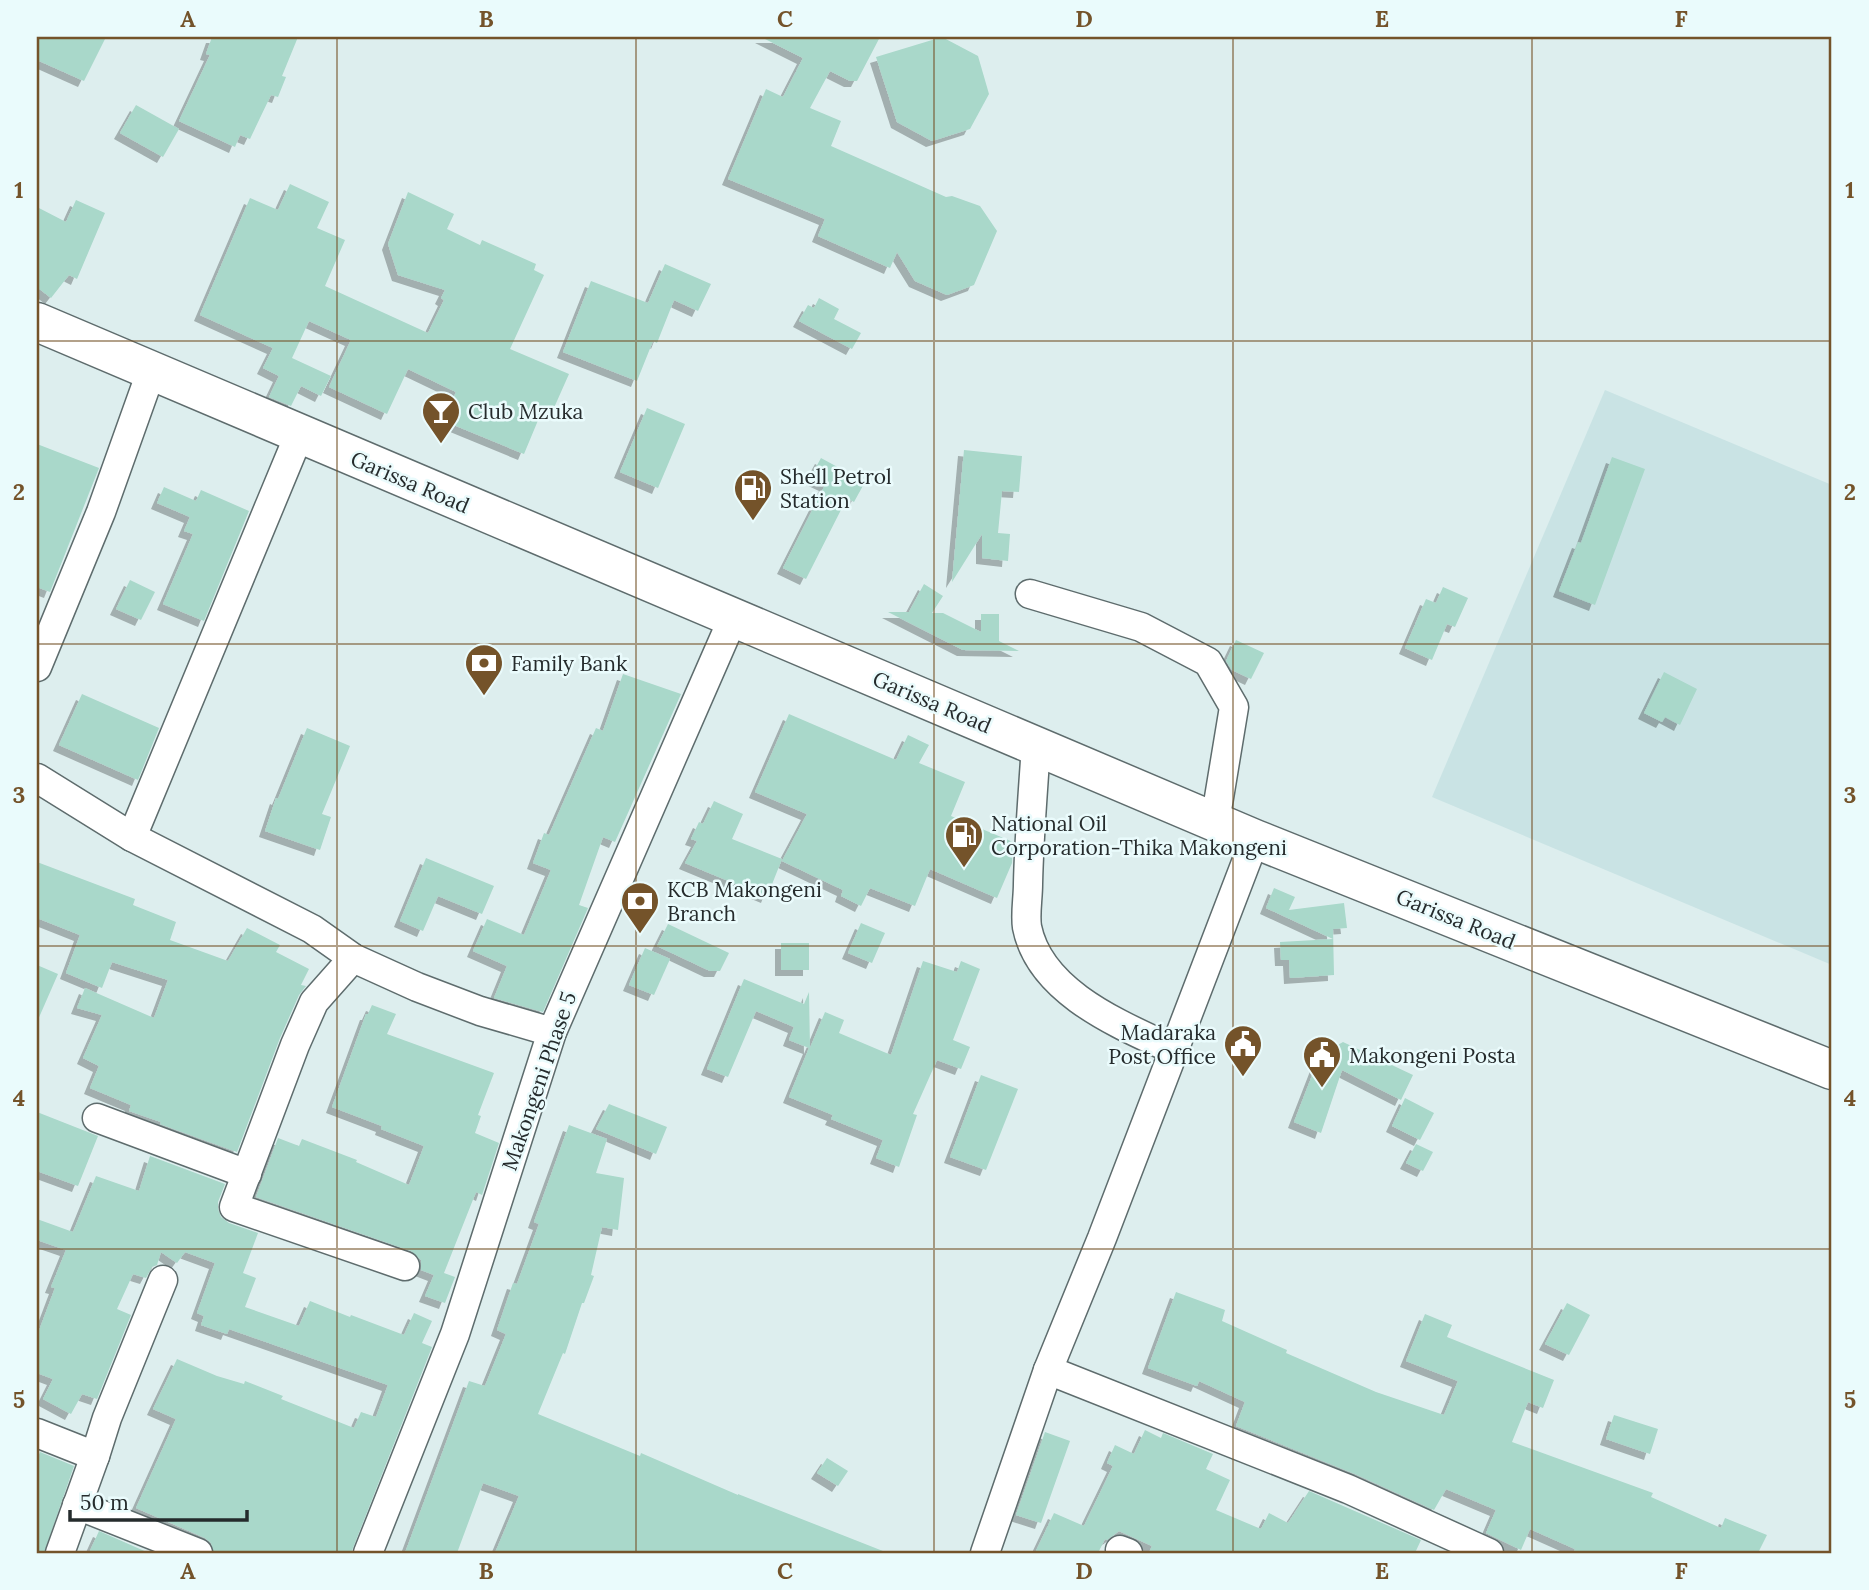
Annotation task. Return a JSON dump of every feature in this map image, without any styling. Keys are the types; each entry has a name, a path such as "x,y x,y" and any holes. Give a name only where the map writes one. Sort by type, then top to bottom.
{"highway":[{"name":"Garissa Road","path":"37,322 1255,839 1832,1070"}],"street":[{"path":"37,667 101,512 151,372"},
{"path":"132,837 299,435"},
{"path":"1030,594 1141,627 1208,662 1234,707 1215,822"},
{"name":"Makongeni Phase 5","path":"368,1553 454,1334 552,1032 733,618"},
{"path":"1036,745 1027,927 1040,958 1056,978 1097,1012 1174,1050"},
{"path":"37,778 132,837 289,916 353,958 467,1006 552,1032"},
{"path":"985,1553 1048,1370 1102,1238 1255,839"},
{"path":"353,958 314,1002 234,1207 405,1266"},
{"path":"97,1118 247,1174"},
{"path":"60,1553 107,1418 163,1280"},
{"path":"1048,1370 1348,1489 1489,1553"},
{"path":"37,1433 95,1456"},
{"path":"77,1505 198,1553"}],"shaded area":[{"path":"1605,390 1832,485 1832,965 1432,797"}],"building":[{"path":"37,37 106,37 84,81 37,60"},
{"path":"212,37 298,37 282,76 286,77 278,97 271,95 250,139 240,135 235,147 179,121 210,55 206,54"},
{"path":"761,37 880,37 857,81 850,81 830,71 810,108 841,121 831,146 946,197 952,196 980,206 997,231 974,285 947,295 915,281 897,252 890,268 818,236 825,219 728,179 766,89 783,97 803,58"},
{"path":"942,37 978,56 989,94 970,129 932,141 897,122 876,57"},
{"path":"136,105 179,129 163,157 120,133"},
{"path":"290,184 329,202 317,228 345,240 325,286 428,333 444,300 441,298 445,290 398,275 388,244 408,192 454,214 447,229 480,245 482,240 536,264 534,270 544,275 510,349 569,374 553,410 544,406 524,454 444,421 456,392 408,369 387,414 329,387 351,340 309,321 292,358 331,376 321,396 301,386 291,406 269,397 279,376 263,368 273,348 200,315 250,198 278,210"},
{"path":"76,200 105,213 77,279 69,275 51,298 37,287 37,207 66,222"},
{"path":"665,264 711,284 698,311 674,300 657,343 653,341 637,381 563,352 591,281 648,303"},
{"path":"819,298 839,309 834,319 861,333 852,349 799,321 808,305 814,308"},
{"path":"647,408 685,424 658,488 620,472"},
{"path":"37,444 99,468 50,592 37,587"},
{"path":"964,450 1022,456 1019,492 1002,491 998,533 1010,534 1008,561 982,558 982,534 952,582"},
{"path":"1612,457 1645,469 1595,605 1559,591 1578,542 1581,543"},
{"path":"821,458 865,482 854,502 847,498 806,579 783,568 825,485 810,478"},
{"path":"164,487 196,501 201,490 249,511 204,621 163,604 193,534 184,531 190,517 157,503"},
{"path":"130,580 155,592 141,620 116,609"},
{"path":"924,584 943,596 932,613 943,613 981,632 981,614 999,614 999,641 1019,651 963,650 888,612 909,612"},
{"path":"1443,587 1468,598 1455,627 1447,624 1432,660 1405,648 1426,599 1436,603"},
{"path":"1236,640 1264,653 1251,679 1232,670 1226,661"},
{"path":"1664,672 1697,689 1680,725 1665,717 1662,722 1644,713"},
{"path":"623,674 681,694 615,842 603,837 579,905 588,908 543,1012 494,998 507,966 473,951 487,919 524,935 551,870 533,863 544,833 549,835 596,728 603,731"},
{"path":"82,694 159,728 138,780 59,745"},
{"path":"789,714 896,760 908,735 929,745 919,763 965,782 951,816 1013,842 1012,863 997,898 930,869 915,906 870,888 861,906 841,896 843,890 782,861 807,814 755,792"},
{"path":"307,728 350,746 322,814 331,817 320,850 265,831 276,798 278,799"},
{"path":"714,801 743,814 732,839 782,859 767,897 685,863 697,841 691,839 699,822 703,824"},
{"path":"426,858 494,886 482,914 438,896 423,931 400,921"},
{"path":"37,862 135,899 133,905 176,922 170,940 228,961 247,928 280,945 276,952 309,969 301,985 306,986 299,995 280,1038 237,1152 129,1111 131,1105 90,1088 99,1066 83,1058 102,1015 77,1008 85,988 154,1018 168,980 112,962 102,988 66,973 80,935 37,918"},
{"path":"1274,888 1295,897 1289,910 1344,903 1347,928 1333,929 1334,975 1290,978 1289,960 1281,960 1280,942 1333,939 1266,908"},
{"path":"861,923 885,933 872,963 848,953"},
{"path":"668,924 729,953 720,971 710,971 657,946"},
{"path":"781,943 809,943 809,970 781,970"},
{"path":"645,948 670,959 654,995 629,985"},
{"path":"923,961 957,972 961,961 980,969 953,1040 970,1047 961,1069 937,1060 913,1114 917,1115 899,1167 876,1158 883,1140 831,1119 833,1115 789,1097 809,1048 789,1040 794,1027 756,1011 728,1077 707,1069 744,979 804,1004 809,992 810,1048 825,1012 844,1020 839,1033 891,1055"},
{"path":"37,965 58,974 37,1022"},
{"path":"372,1005 396,1014 387,1034 494,1073 478,1115 481,1116 475,1133 499,1143 482,1195 476,1192 444,1273 455,1277 445,1303 425,1296 434,1275 421,1270 421,1260 411,1251 256,1197 278,1138 299,1146 302,1139 357,1160 356,1162 409,1185 424,1146 332,1107 366,1014"},
{"name":"Makongeni Posta","path":"1343,1042 1413,1075 1401,1100 1342,1070 1321,1133 1294,1122 1320,1055"},
{"path":"981,1075 1018,1089 986,1170 950,1157"},
{"path":"1405,1098 1434,1113 1420,1140 1392,1126"},
{"path":"609,1104 667,1127 656,1154 596,1129"},
{"path":"37,1112 98,1136 78,1186 37,1171"},
{"path":"569,1125 607,1139 596,1173 624,1178 618,1230 602,1227 591,1275 594,1276 565,1354 563,1353 538,1414 888,1553 495,1553 519,1496 483,1483 457,1553 405,1553 469,1381 485,1386 506,1334 497,1330 513,1283 517,1284 539,1224 534,1222"},
{"path":"1416,1144 1433,1152 1423,1171 1406,1163"},
{"path":"150,1156 225,1184 218,1202 221,1217 229,1223 258,1233 243,1273 256,1278 245,1307 299,1326 310,1301 404,1335 414,1313 432,1321 422,1343 432,1347 351,1553 214,1553 211,1543 205,1538 136,1508 176,1419 153,1409 177,1359 217,1376 244,1384 245,1381 283,1396 281,1399 354,1428 361,1412 376,1417 388,1385 229,1329 227,1334 201,1325 204,1316 197,1313 215,1263 185,1252 177,1263 161,1252 157,1265 152,1267 146,1278 133,1274 117,1309 131,1315 97,1399 82,1394 71,1414 43,1399 53,1379 37,1373 37,1336 55,1288 51,1287 66,1250 37,1240 37,1219 73,1232 96,1176 139,1191"},
{"path":"1176,1292 1225,1310 1222,1321 1287,1350 1286,1353 1376,1392 1444,1415 1458,1381 1406,1361 1425,1314 1452,1325 1447,1337 1554,1380 1543,1408 1528,1402 1512,1442 1653,1493 1651,1497 1721,1528 1725,1518 1767,1535 1758,1553 1574,1553 1575,1549 1530,1529 1521,1550 1486,1533 1496,1510 1446,1489 1434,1510 1355,1474 1236,1426 1245,1402 1199,1381 1197,1386 1148,1368"},
{"path":"1567,1303 1590,1315 1569,1355 1545,1344"},
{"path":"1614,1415 1658,1429 1650,1454 1606,1439"},
{"path":"1145,1430 1161,1438 1163,1433 1213,1454 1206,1469 1230,1480 1216,1510 1261,1529 1269,1513 1288,1523 1309,1491 1421,1540 1415,1553 1149,1553 1152,1546 1119,1531 1105,1539 1098,1553 1035,1553 1054,1513 1084,1526 1113,1466 1107,1463 1115,1445 1134,1454"},
{"path":"1045,1432 1070,1441 1041,1523 1016,1515"},
{"path":"40,1452 74,1466 44,1553 37,1553 37,1460"},
{"path":"827,1458 848,1471 838,1486 817,1473"},
{"path":"99,1531 149,1553 89,1553"}],"place":[{"name":"Club Mzuka","path":"441,445"},
{"name":"Shell Petrol Station","path":"753,522"},
{"name":"Family Bank","path":"484,697"},
{"name":"National Oil Corporation-Thika Makongeni","path":"964,869"},
{"name":"KCB Makongeni Branch","path":"640,935"},
{"name":"Madaraka Post Office","path":"1243,1078"},
{"name":"Makongeni Posta","path":"1322,1089"}]}
